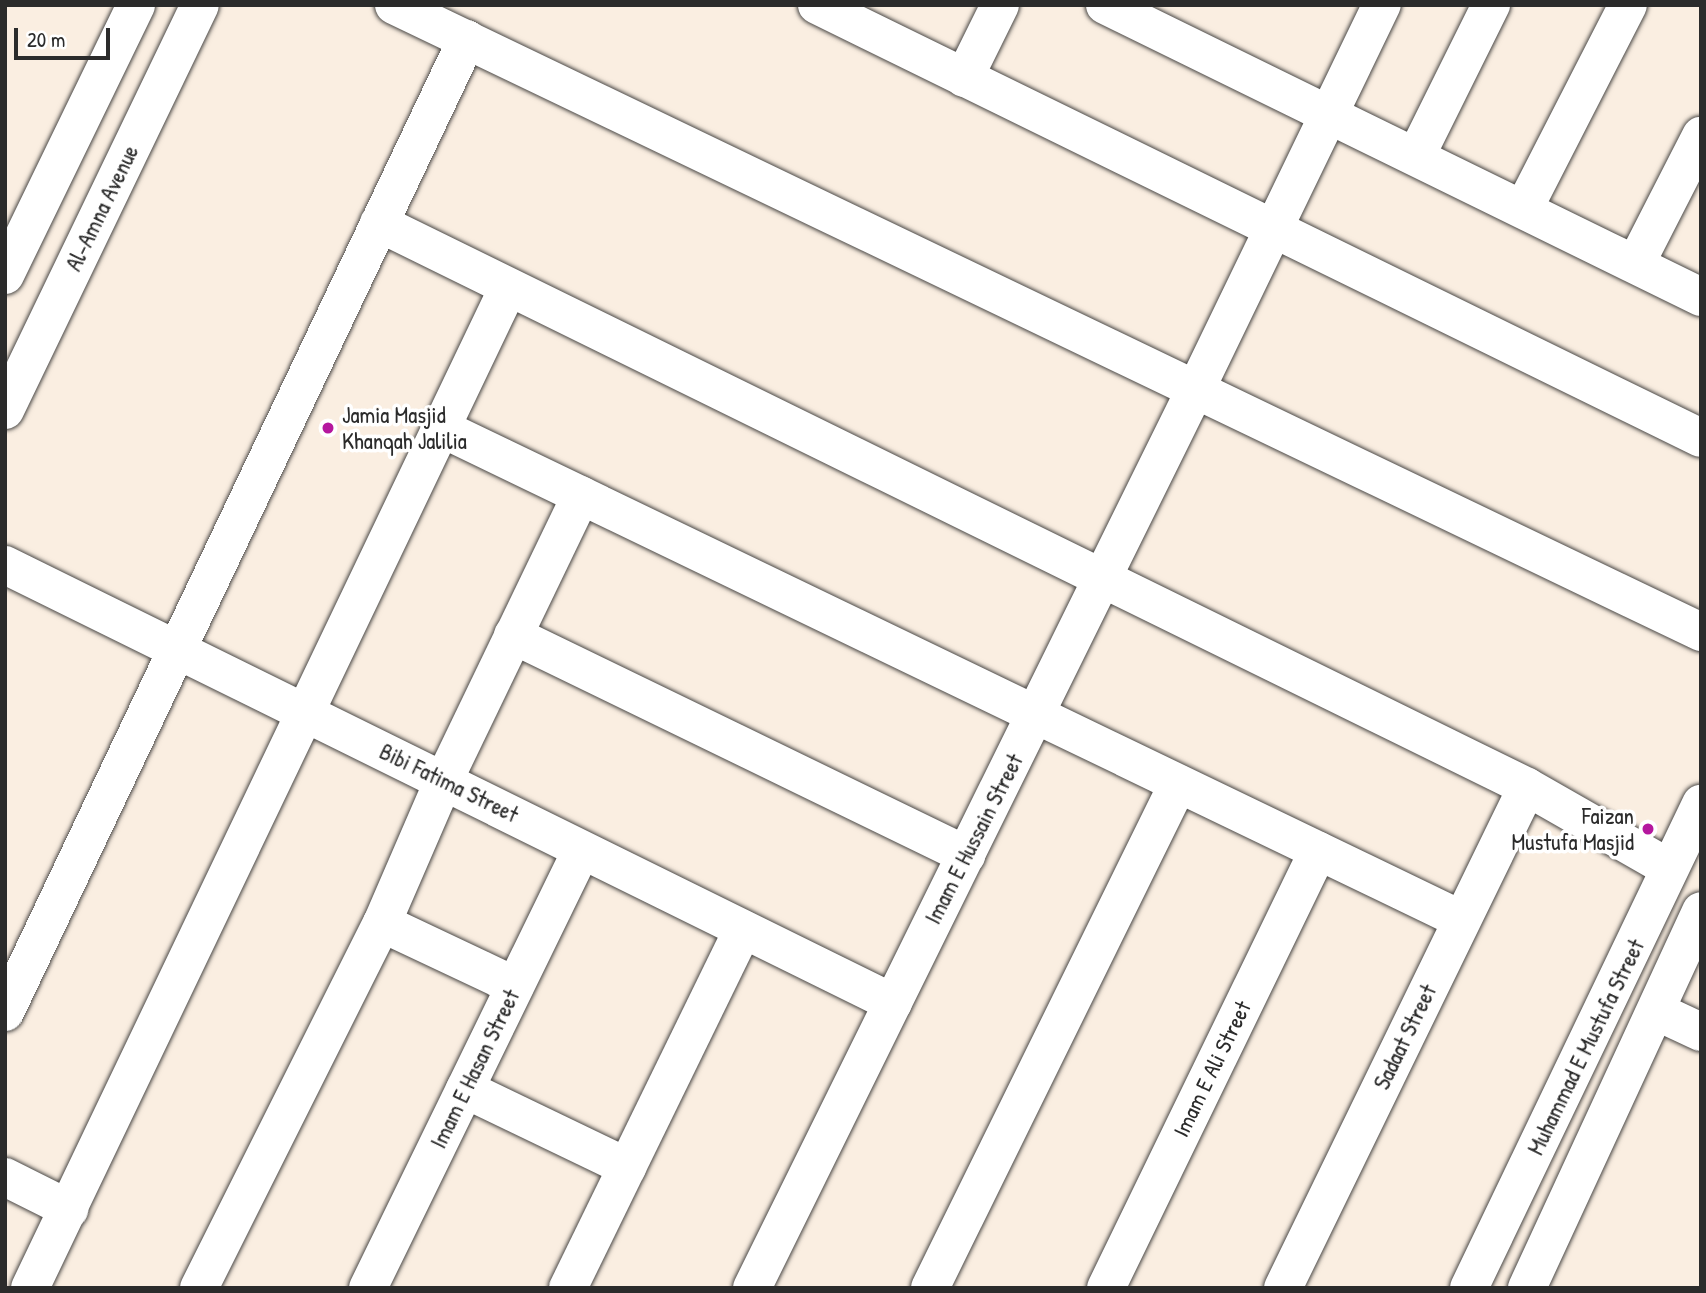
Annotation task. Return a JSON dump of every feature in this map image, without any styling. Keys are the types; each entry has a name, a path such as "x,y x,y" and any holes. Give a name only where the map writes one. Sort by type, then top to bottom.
{"street":[{"path":"5,275 136,5"},
{"name":"Al-Amna Avenue","path":"5,410 200,5"},
{"path":"394,5 1701,632"},
{"path":"817,5 1699,433"},
{"path":"964,78 1000,5"},
{"path":"1105,5 1701,297"},
{"name":"Imam E Hussain Street","path":"752,1288 1035,718 1382,5"},
{"path":"1416,156 1491,5"},
{"path":"1524,208 1628,5"},
{"path":"5,1012 467,39"},
{"path":"1636,263 1701,136"},
{"path":"379,223 1527,786 1669,869"},
{"path":"30,1288 508,288"},
{"path":"441,428 1035,718 1462,920"},
{"path":"199,1288 382,923 444,780 581,495"},
{"name":"Bibi Fatima Street","path":"5,565 893,1003"},
{"path":"513,635 966,855"},
{"path":"930,1288 1178,784"},
{"name":"Sadaat Street","path":"1283,1288 1527,786"},
{"name":"Muhammad E Mustufa Street","path":"1469,1288 1701,804"},
{"name":"Imam E Hasan Street","path":"368,1288 582,850"},
{"name":"Imam E Ali Street","path":"1105,1288 1318,851"},
{"name":"Muhammad E Mustufa Street","path":"1527,1288 1701,911"},
{"path":"382,923 515,986"},
{"path":"568,1288 743,929"},
{"path":"1656,1011 1701,1032"},
{"path":"465,1089 627,1167"},
{"path":"5,1177 69,1209"}],"place":[{"name":"Jamia Masjid Khanqah Jalilia","path":"328,428"},
{"name":"Faizan Mustufa Masjid","path":"1648,829"}]}
